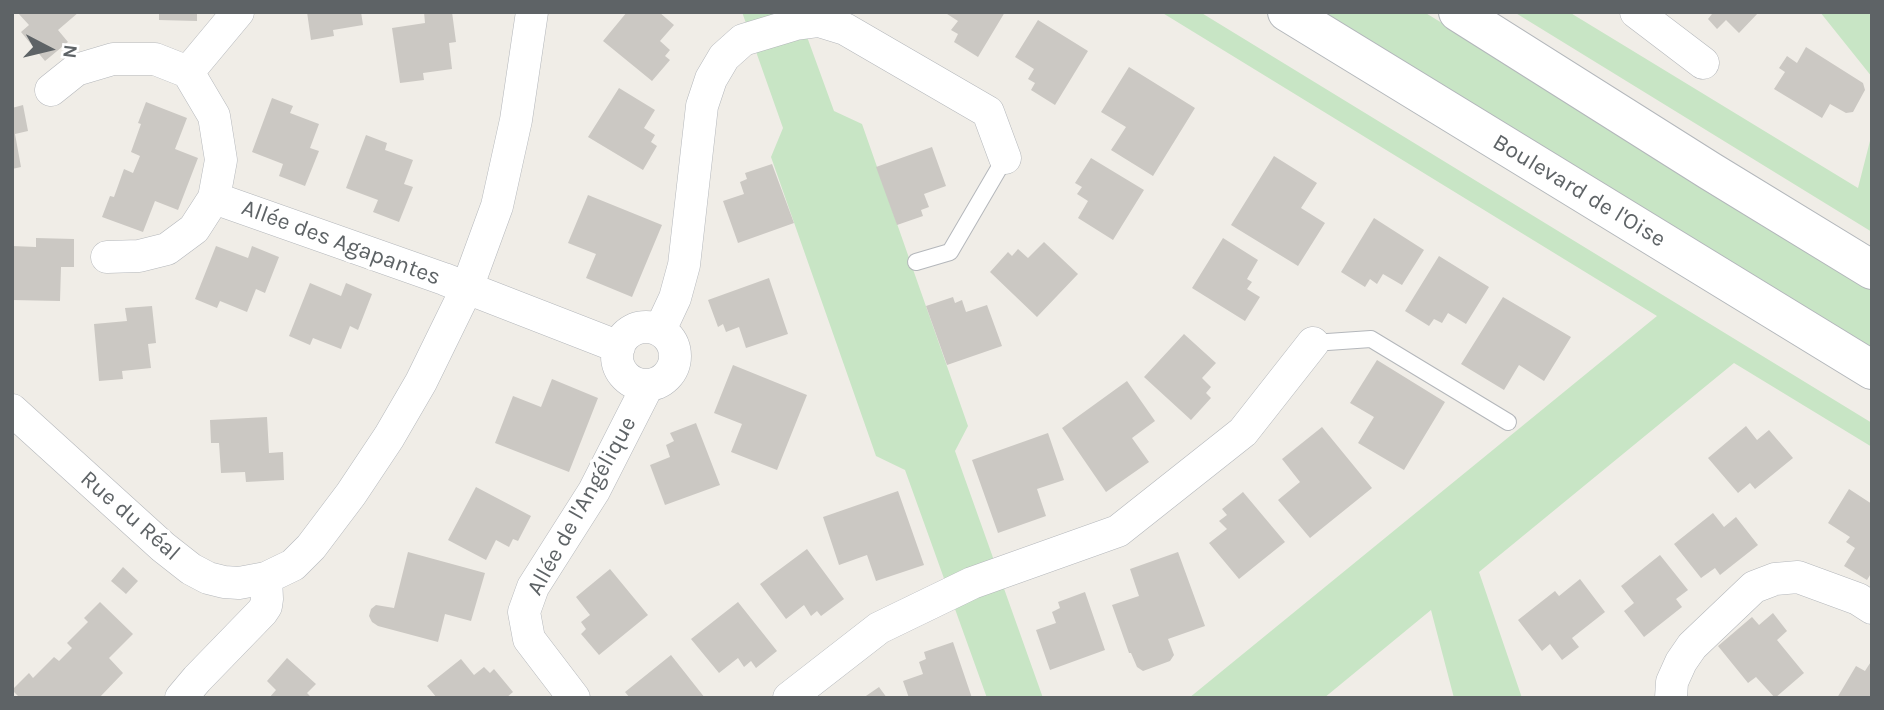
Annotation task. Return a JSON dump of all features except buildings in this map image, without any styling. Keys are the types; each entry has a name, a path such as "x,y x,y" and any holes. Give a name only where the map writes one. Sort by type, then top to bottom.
{"main road":[{"name":"Boulevard de l'Oise","path":"1287,12 1872,370"},
{"path":"1458,12 1872,270"}],"street":[{"path":"51,90 76,70 113,59 155,59 188,72 238,12"},
{"name":"Rue du Réal","path":"12,410 163,547 191,569 208,578 239,583 265,578 293,565 351,494 389,437 421,382 467,288 497,206 516,120 532,12"},
{"path":"1636,12 1703,63"},
{"path":"660,330 675,298 684,265 702,106 711,79 724,57 743,40 796,24 819,21 845,29 988,112 1005,158"},
{"name":"Allée des Agapantes","path":"107,257 139,256 167,248 194,229 214,198 222,160 214,116 188,72"},
{"name":"Allée des Agapantes","path":"214,198 467,288"},
{"path":"467,288 619,347"},
{"path":"641,328 660,330 667,335 675,349 674,366 664,380 648,385 630,380 623,374 617,356 624,338 631,331 641,328"},
{"path":"789,698 879,628 972,583 1118,531 1244,432 1313,344"},
{"name":"Allée de l'Angélique","path":"574,698 529,639 524,612 533,587 594,491 648,385"},
{"path":"1671,698 1672,682 1692,646 1754,587 1774,579 1798,577 1858,599 1872,608"},
{"path":"181,698 262,612 267,599 265,578"}],"lane":[{"path":"916,262 950,252 1005,158"},
{"path":"1313,344 1371,339 1508,422"}],"green space":[{"path":"742,12 798,12 834,111 862,124 968,426 955,451 1043,698 987,698 905,470 876,456 771,157 783,128"},
{"path":"1161,12 1200,12 1872,423 1872,447 1734,363 1479,572 1522,698 1454,698 1431,610 1324,698 1189,698 1657,316"},
{"path":"1313,12 1424,12 1872,286 1872,354"},
{"path":"1514,12 1569,12 1858,188 1872,133 1872,232"},
{"path":"1820,12 1872,12 1872,77"}]}
